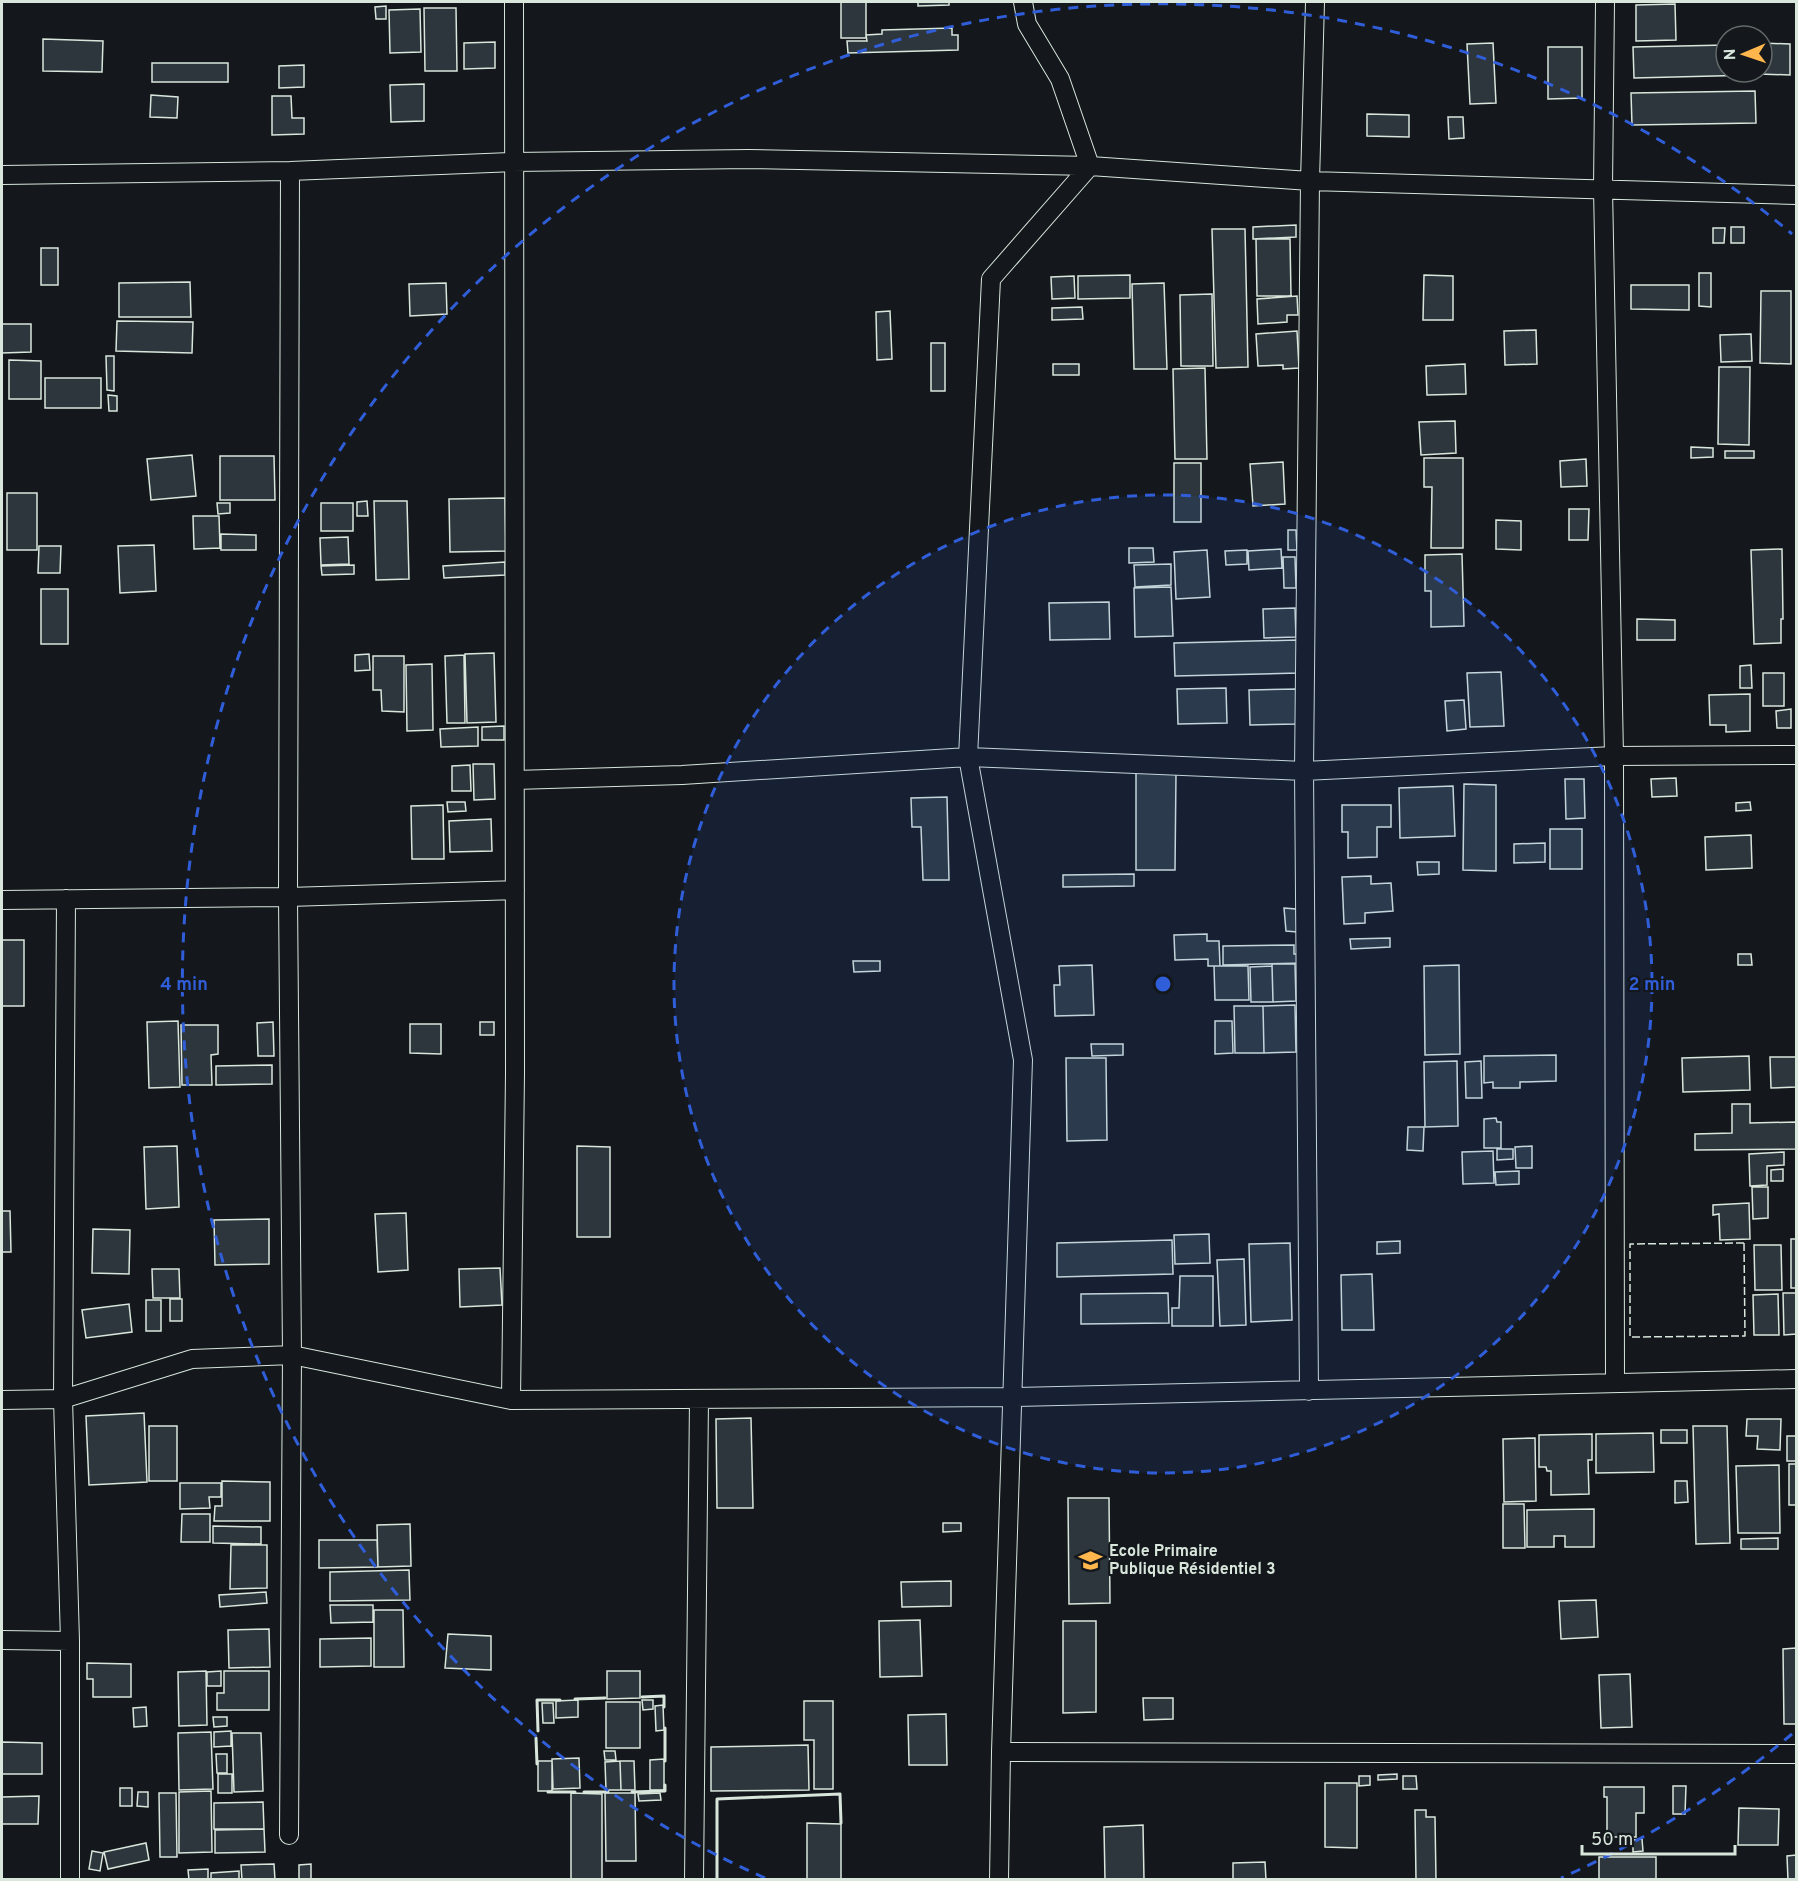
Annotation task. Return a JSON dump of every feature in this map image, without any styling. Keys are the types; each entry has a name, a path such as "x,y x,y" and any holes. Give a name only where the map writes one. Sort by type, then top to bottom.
{"street":[{"path":"511,1400 515,1073 514,2"},
{"path":"1023,2 1027,24 1060,79 1090,166"},
{"path":"1309,1391 1304,771 1310,181 1316,2"},
{"path":"1605,2 1603,188 1614,756 1615,1383"},
{"path":"2,175 290,171 513,162 748,159 1090,166 1310,181 1797,195"},
{"path":"999,1880 1023,1060 968,757 991,279 1090,166"},
{"path":"289,1835 292,1355 288,897 290,171"},
{"path":"515,780 682,775 968,757 1304,771 1614,756 1797,756"},
{"path":"2,900 288,897 515,890"},
{"path":"66,899 63,1399 70,1641 70,1880"},
{"path":"2,1400 63,1399 192,1359 292,1355 511,1400 1013,1397 1797,1379"},
{"path":"694,1880 699,1399"},
{"path":"2,1640 70,1641"},
{"path":"1001,1752 1797,1754"}],"building":[{"path":"841,2 866,2 866,38 841,38"},
{"path":"918,2 949,2 949,5 918,6"},
{"path":"1675,4 1676,40 1636,41 1636,5"},
{"path":"386,6 386,19 376,19 375,7"},
{"path":"424,8 456,8 457,71 425,71"},
{"path":"420,9 421,52 390,53 389,10"},
{"path":"952,28 952,35 958,35 958,50 848,53 847,41 867,41 866,35 882,34 882,30"},
{"path":"43,39 103,41 102,72 43,71"},
{"path":"495,42 495,68 464,69 464,43"},
{"path":"1493,43 1496,103 1470,104 1467,44"},
{"path":"1774,43 1790,44 1790,75 1774,74"},
{"path":"1714,45 1714,76 1634,78 1633,47"},
{"path":"1548,47 1582,47 1582,98 1548,99"},
{"path":"152,63 228,63 228,82 152,82"},
{"path":"304,65 304,87 279,88 279,66"},
{"path":"424,84 424,121 391,122 390,85"},
{"path":"1755,91 1756,123 1632,125 1631,93"},
{"path":"151,95 178,97 177,118 150,117"},
{"path":"272,96 291,96 292,118 304,118 304,134 272,135"},
{"path":"1367,114 1409,115 1409,137 1367,136"},
{"path":"1448,117 1463,117 1464,138 1449,139"},
{"path":"1296,225 1296,237 1253,239 1253,227"},
{"path":"1731,227 1744,227 1744,243 1731,243"},
{"path":"1713,228 1725,228 1724,243 1713,243"},
{"path":"1212,229 1245,229 1248,367 1216,368"},
{"path":"1256,239 1290,239 1291,296 1257,296"},
{"path":"41,248 58,248 58,285 41,285"},
{"path":"1699,273 1711,273 1711,307 1699,306"},
{"path":"1130,275 1130,298 1078,299 1078,276"},
{"path":"1424,275 1453,276 1453,320 1423,320"},
{"path":"1074,276 1075,298 1052,299 1051,277"},
{"path":"190,282 191,317 119,317 119,283"},
{"path":"446,283 447,314 410,316 409,284"},
{"path":"1164,283 1167,369 1134,369 1132,284"},
{"path":"1631,285 1689,285 1689,310 1631,309"},
{"path":"1761,291 1791,291 1791,364 1760,363"},
{"path":"1212,294 1213,366 1181,366 1180,295"},
{"path":"1297,296 1298,315 1287,315 1287,322 1258,324 1257,299"},
{"path":"1082,307 1083,319 1052,320 1052,308"},
{"path":"890,311 892,359 877,360 876,312"},
{"path":"117,321 193,322 192,353 116,351"},
{"path":"2,324 31,324 31,352 2,353"},
{"path":"1536,330 1537,364 1505,365 1504,331"},
{"path":"1297,331 1299,368 1283,369 1283,365 1258,366 1256,334"},
{"path":"1751,334 1752,361 1721,362 1720,335"},
{"path":"931,343 945,343 945,391 931,391"},
{"path":"106,356 114,356 114,391 107,390"},
{"path":"9,360 41,361 41,399 9,399"},
{"path":"1053,364 1079,364 1079,375 1053,375"},
{"path":"1465,364 1466,394 1427,395 1426,366"},
{"path":"1719,367 1750,367 1749,445 1718,444"},
{"path":"1205,368 1207,459 1175,459 1173,369"},
{"path":"45,378 101,378 101,408 45,408"},
{"path":"108,395 117,396 117,411 109,411"},
{"path":"1455,421 1456,453 1421,455 1419,422"},
{"path":"1691,447 1713,448 1713,457 1691,458"},
{"path":"1725,451 1754,451 1754,458 1725,458"},
{"path":"192,455 196,496 151,500 147,459"},
{"path":"220,456 274,456 275,500 220,500"},
{"path":"1424,458 1463,458 1463,548 1431,548 1432,487 1424,487"},
{"path":"1586,459 1587,486 1561,487 1560,461"},
{"path":"1283,462 1285,504 1253,506 1250,464"},
{"path":"1174,463 1201,463 1201,522 1174,522"},
{"path":"7,493 37,493 37,550 7,550"},
{"path":"505,498 506,551 450,552 449,499"},
{"path":"367,501 368,516 357,516 357,502"},
{"path":"374,501 407,501 409,579 376,580"},
{"path":"217,503 230,503 230,513 218,514"},
{"path":"321,503 353,503 353,531 321,531"},
{"path":"1569,509 1589,509 1588,540 1569,540"},
{"path":"193,516 219,516 220,548 194,549"},
{"path":"1496,520 1521,521 1521,550 1496,549"},
{"path":"1288,530 1296,530 1297,550 1288,550"},
{"path":"221,534 256,535 256,550 221,550"},
{"path":"348,537 349,564 321,565 320,538"},
{"path":"154,545 156,591 120,593 118,546"},
{"path":"39,546 61,546 60,573 38,573"},
{"path":"1129,548 1153,548 1154,562 1129,563"},
{"path":"1281,549 1282,568 1249,570 1248,551"},
{"path":"1782,549 1781,643 1754,644 1751,550"},
{"path":"1207,550 1210,597 1176,599 1174,552"},
{"path":"1247,550 1247,564 1226,565 1225,551"},
{"path":"1462,554 1464,626 1431,627 1431,591 1425,591 1425,555"},
{"path":"1283,557 1295,557 1296,588 1284,588"},
{"path":"505,562 505,575 444,578 443,566"},
{"path":"1171,564 1171,585 1135,587 1134,565"},
{"path":"354,565 354,574 322,575 321,566"},
{"path":"1171,587 1173,636 1135,637 1134,588"},
{"path":"41,589 68,589 68,644 41,644"},
{"path":"1109,602 1110,639 1050,640 1049,603"},
{"path":"1295,608 1296,637 1264,638 1263,609"},
{"path":"1637,619 1675,620 1675,640 1637,640"},
{"path":"1297,640 1298,673 1175,676 1174,643"},
{"path":"494,653 496,722 467,723 465,654"},
{"path":"369,654 370,670 355,671 355,655"},
{"path":"464,655 465,723 447,723 445,656"},
{"path":"373,656 404,656 404,712 382,711 381,690 373,690"},
{"path":"432,664 433,730 407,731 406,665"},
{"path":"1751,665 1752,688 1740,688 1740,666"},
{"path":"1501,672 1504,726 1470,727 1467,673"},
{"path":"1763,673 1784,673 1784,706 1763,706"},
{"path":"1226,688 1227,723 1178,724 1177,689"},
{"path":"1297,689 1298,724 1250,725 1249,690"},
{"path":"1750,694 1750,731 1726,732 1726,725 1710,725 1709,695"},
{"path":"1464,700 1466,729 1447,731 1445,701"},
{"path":"1791,709 1791,728 1777,728 1776,711"},
{"path":"504,726 504,740 482,740 482,727"},
{"path":"478,727 478,746 441,747 440,729"},
{"path":"473,764 494,764 495,799 474,800"},
{"path":"470,765 471,791 452,791 452,766"},
{"path":"1136,773 1176,773 1175,870 1136,870"},
{"path":"1676,778 1677,796 1652,797 1651,779"},
{"path":"1565,779 1584,779 1585,818 1566,819"},
{"path":"1464,784 1496,785 1496,871 1463,870"},
{"path":"1453,786 1455,836 1400,838 1399,788"},
{"path":"947,797 949,880 923,880 921,827 912,827 911,798"},
{"path":"447,802 465,802 466,811 448,812"},
{"path":"1750,802 1751,810 1736,811 1736,803"},
{"path":"443,805 444,859 412,859 411,806"},
{"path":"1342,805 1391,805 1391,827 1377,827 1377,857 1348,858 1348,832 1342,832"},
{"path":"491,819 492,851 450,852 449,821"},
{"path":"1550,829 1582,829 1582,869 1550,869"},
{"path":"1751,835 1752,868 1706,870 1705,837"},
{"path":"1545,843 1545,862 1514,863 1514,844"},
{"path":"1417,862 1439,862 1439,874 1418,875"},
{"path":"1134,874 1134,886 1063,887 1063,875"},
{"path":"1371,876 1371,884 1391,883 1393,911 1365,913 1365,923 1344,924 1342,877"},
{"path":"1284,908 1296,909 1297,932 1286,931"},
{"path":"1207,934 1207,941 1219,941 1220,966 1208,966 1208,959 1175,960 1174,935"},
{"path":"1390,938 1390,947 1351,949 1350,939"},
{"path":"2,940 24,940 24,1006 2,1006"},
{"path":"1294,945 1294,954 1304,954 1305,963 1223,965 1223,946"},
{"path":"1738,954 1751,954 1752,965 1738,965"},
{"path":"853,961 880,961 880,971 854,972"},
{"path":"1272,964 1295,964 1296,1001 1273,1002"},
{"path":"1092,965 1094,1015 1055,1016 1054,985 1060,985 1059,966"},
{"path":"1459,965 1460,1054 1425,1055 1424,966"},
{"path":"1214,966 1248,966 1249,1000 1215,1000"},
{"path":"1272,966 1273,1002 1251,1002 1250,967"},
{"path":"1295,1005 1296,1052 1264,1053 1263,1006"},
{"path":"1234,1006 1263,1006 1264,1053 1235,1053"},
{"path":"178,1021 180,1087 149,1088 147,1022"},
{"path":"1215,1021 1232,1021 1233,1053 1215,1054"},
{"path":"273,1022 274,1056 258,1056 257,1023"},
{"path":"480,1022 494,1022 494,1035 480,1035"},
{"path":"410,1024 441,1024 441,1054 410,1053"},
{"path":"181,1025 218,1025 218,1054 211,1055 212,1085 182,1085"},
{"path":"1091,1044 1123,1044 1123,1055 1092,1056"},
{"path":"1556,1055 1556,1081 1520,1082 1520,1088 1493,1088 1493,1082 1484,1083 1484,1056"},
{"path":"1749,1056 1750,1090 1683,1092 1682,1058"},
{"path":"1770,1057 1796,1057 1796,1087 1771,1088"},
{"path":"1066,1058 1106,1058 1107,1140 1067,1141"},
{"path":"1457,1061 1458,1126 1425,1127 1424,1062"},
{"path":"1481,1061 1482,1098 1466,1098 1465,1062"},
{"path":"272,1065 272,1084 216,1085 216,1066"},
{"path":"1732,1104 1750,1104 1750,1123 1796,1122 1796,1149 1695,1150 1695,1134 1732,1133"},
{"path":"1496,1118 1497,1122 1501,1122 1501,1148 1484,1148 1484,1119"},
{"path":"1408,1127 1424,1127 1423,1151 1407,1150"},
{"path":"177,1146 179,1207 146,1209 144,1147"},
{"path":"577,1146 610,1147 610,1237 577,1237"},
{"path":"1532,1146 1532,1168 1516,1168 1515,1147"},
{"path":"1497,1149 1513,1149 1513,1159 1497,1160"},
{"path":"1493,1151 1494,1183 1463,1184 1462,1152"},
{"path":"1784,1152 1784,1165 1767,1166 1767,1185 1750,1186 1749,1154"},
{"path":"1783,1169 1783,1181 1771,1181 1771,1170"},
{"path":"1519,1171 1519,1184 1496,1185 1495,1172"},
{"path":"1752,1187 1768,1187 1768,1218 1753,1219"},
{"path":"1749,1203 1750,1239 1720,1240 1719,1214 1713,1215 1713,1205"},
{"path":"2,1211 10,1211 11,1252 2,1252"},
{"path":"406,1213 408,1270 378,1272 375,1214"},
{"path":"269,1219 269,1264 215,1265 214,1220"},
{"path":"93,1229 130,1230 129,1274 92,1273"},
{"path":"1209,1234 1210,1263 1175,1264 1174,1235"},
{"path":"1791,1239 1796,1239 1796,1288 1791,1288"},
{"path":"1172,1240 1173,1274 1057,1277 1057,1243"},
{"path":"1400,1241 1400,1253 1377,1254 1377,1242"},
{"path":"1290,1243 1292,1320 1251,1322 1249,1244"},
{"path":"1754,1245 1781,1245 1782,1290 1755,1290"},
{"path":"1244,1259 1246,1325 1220,1326 1217,1260"},
{"path":"500,1268 502,1305 460,1307 459,1269"},
{"path":"152,1269 179,1269 180,1298 153,1298"},
{"path":"1372,1274 1374,1330 1342,1330 1341,1275"},
{"path":"1180,1276 1213,1276 1213,1326 1172,1326 1172,1308 1179,1308"},
{"path":"1168,1293 1169,1323 1081,1324 1081,1294"},
{"path":"1783,1293 1796,1293 1796,1334 1784,1335"},
{"path":"1778,1294 1779,1335 1754,1335 1753,1295"},
{"path":"170,1299 182,1299 182,1321 170,1321"},
{"path":"146,1300 161,1300 161,1331 146,1331"},
{"path":"129,1304 132,1332 86,1338 82,1310"},
{"path":"144,1413 147,1482 89,1485 86,1416"},
{"path":"751,1418 753,1508 717,1508 716,1419"},
{"path":"1747,1419 1781,1419 1780,1450 1757,1449 1758,1436 1746,1436"},
{"path":"149,1426 177,1426 177,1481 149,1481"},
{"path":"1693,1426 1727,1426 1730,1543 1696,1544"},
{"path":"1661,1430 1687,1430 1687,1443 1661,1443"},
{"path":"1653,1433 1654,1472 1596,1473 1596,1434"},
{"path":"1592,1434 1592,1460 1588,1460 1589,1494 1551,1495 1551,1471 1547,1471 1546,1467 1539,1467 1539,1435"},
{"path":"1787,1436 1796,1436 1796,1461 1787,1461"},
{"path":"1535,1438 1536,1501 1504,1502 1503,1439"},
{"path":"1789,1464 1796,1464 1796,1505 1789,1505"},
{"path":"1779,1465 1780,1533 1738,1533 1736,1466"},
{"path":"222,1481 270,1482 270,1521 214,1521 215,1506 222,1506"},
{"path":"1675,1481 1687,1481 1688,1502 1675,1503"},
{"path":"180,1483 221,1483 221,1497 209,1497 210,1508 180,1509"},
{"path":"1068,1498 1109,1498 1110,1603 1069,1604"},
{"path":"1503,1504 1524,1504 1525,1548 1503,1548"},
{"path":"1594,1509 1594,1547 1565,1547 1565,1536 1554,1536 1554,1547 1527,1547 1527,1510"},
{"path":"182,1514 210,1514 210,1542 181,1542"},
{"path":"943,1523 961,1523 961,1531 943,1532"},
{"path":"410,1524 411,1566 378,1567 377,1525"},
{"path":"213,1526 261,1527 261,1544 213,1543"},
{"path":"1778,1538 1778,1549 1741,1549 1741,1539"},
{"path":"319,1540 377,1540 378,1567 319,1568"},
{"path":"231,1545 267,1545 267,1588 230,1589"},
{"path":"409,1570 410,1600 330,1601 330,1572"},
{"path":"951,1581 951,1606 902,1607 901,1582"},
{"path":"266,1592 267,1603 220,1607 219,1595"},
{"path":"1596,1600 1598,1637 1561,1639 1559,1601"},
{"path":"330,1605 373,1605 373,1622 331,1623"},
{"path":"374,1610 403,1610 404,1667 374,1667"},
{"path":"920,1620 922,1676 880,1677 879,1621"},
{"path":"1063,1621 1096,1621 1096,1712 1063,1713"},
{"path":"269,1629 270,1667 229,1668 228,1630"},
{"path":"448,1634 491,1636 491,1670 445,1668"},
{"path":"371,1638 371,1666 320,1667 320,1639"},
{"path":"1796,1648 1796,1724 1784,1724 1783,1649"},
{"path":"87,1663 131,1664 131,1697 93,1697 93,1679 87,1679"},
{"path":"206,1671 207,1725 179,1726 178,1672"},
{"path":"221,1671 221,1686 207,1686 207,1672"},
{"path":"224,1671 269,1671 269,1710 217,1710 217,1693 224,1693"},
{"path":"607,1671 640,1671 640,1698 607,1699"},
{"path":"1630,1674 1632,1727 1601,1728 1599,1675"},
{"path":"1143,1698 1173,1698 1173,1719 1144,1720"},
{"path":"578,1700 578,1717 556,1718 556,1701"},
{"path":"642,1700 653,1700 653,1709 643,1710"},
{"path":"804,1701 833,1701 833,1789 814,1789 814,1740 804,1740"},
{"path":"606,1702 640,1702 640,1748 606,1748"},
{"path":"542,1703 553,1703 554,1723 543,1723"},
{"path":"663,1705 664,1730 656,1731 655,1706"},
{"path":"146,1707 147,1726 134,1727 133,1708"},
{"path":"946,1714 947,1765 909,1765 908,1715"},
{"path":"213,1717 227,1717 227,1726 214,1727"},
{"path":"231,1731 231,1746 214,1747 214,1732"},
{"path":"211,1732 213,1789 179,1790 178,1733"},
{"path":"232,1733 261,1733 263,1791 234,1792"},
{"path":"2,1742 42,1743 42,1774 2,1774"},
{"path":"808,1745 809,1790 711,1791 711,1747"},
{"path":"604,1751 615,1751 616,1760 605,1760"},
{"path":"216,1754 227,1754 227,1773 217,1773"},
{"path":"579,1758 580,1788 553,1789 552,1759"},
{"path":"664,1759 664,1790 650,1790 650,1760"},
{"path":"538,1761 552,1761 552,1791 538,1791"},
{"path":"620,1761 634,1761 635,1790 621,1790"},
{"path":"620,1761 621,1790 606,1790 605,1762"},
{"path":"218,1774 232,1774 232,1793 218,1793"},
{"path":"1397,1774 1397,1779 1378,1780 1378,1775"},
{"path":"1359,1776 1370,1776 1370,1785 1359,1786"},
{"path":"1403,1776 1416,1776 1417,1789 1403,1789"},
{"path":"1325,1783 1357,1783 1357,1848 1325,1847"},
{"path":"1673,1786 1686,1786 1685,1814 1673,1814"},
{"path":"1604,1787 1644,1787 1644,1813 1636,1813 1636,1837 1607,1837 1607,1797 1604,1797"},
{"path":"120,1788 132,1788 132,1806 120,1806"},
{"path":"211,1791 212,1852 179,1853 179,1792"},
{"path":"138,1792 148,1792 148,1807 137,1806"},
{"path":"159,1793 176,1793 177,1857 160,1857"},
{"path":"571,1793 602,1794 602,1880 571,1880"},
{"path":"605,1793 635,1793 636,1861 606,1861"},
{"path":"660,1793 661,1800 639,1801 638,1794"},
{"path":"39,1796 38,1824 2,1824 2,1797"},
{"path":"263,1802 264,1829 214,1829 214,1803"},
{"path":"1739,1808 1779,1809 1778,1845 1738,1845"},
{"path":"1415,1810 1426,1810 1426,1817 1435,1817 1436,1880 1416,1880"},
{"path":"807,1823 841,1824 841,1879 807,1879"},
{"path":"1143,1825 1144,1880 1105,1880 1104,1827"},
{"path":"264,1829 265,1852 215,1853 215,1830"},
{"path":"1642,1839 1643,1851 1633,1852 1633,1840"},
{"path":"146,1843 149,1860 108,1869 104,1852"},
{"path":"92,1851 103,1853 100,1871 89,1869"},
{"path":"1796,1855 1796,1880 1788,1880 1787,1856"},
{"path":"1599,1857 1656,1857 1656,1880 1599,1880"},
{"path":"1265,1862 1266,1880 1233,1880 1233,1863"},
{"path":"274,1864 275,1880 242,1880 241,1865"},
{"path":"311,1864 311,1880 299,1880 299,1865"},
{"path":"208,1869 208,1880 189,1880 188,1870"},
{"path":"239,1871 239,1880 211,1880 211,1873"}],"fence":[{"path":"1744,1243 1745,1336 1630,1337 1630,1244 1744,1243"}],"wall":[{"path":"642,1697 664,1696 664,1707"},
{"path":"575,1699 605,1698"},
{"path":"538,1731 537,1700 560,1700"},
{"path":"665,1728 665,1761"},
{"path":"536,1738 537,1764"},
{"path":"632,1792 665,1791 665,1785"},
{"path":"548,1792 575,1792"},
{"path":"584,1792 608,1792"},
{"path":"717,1880 717,1799 840,1794 841,1823"}],"place":[{"name":"Ecole Primaire Publique Résidentiel 3","path":"1091,1561"}]}
